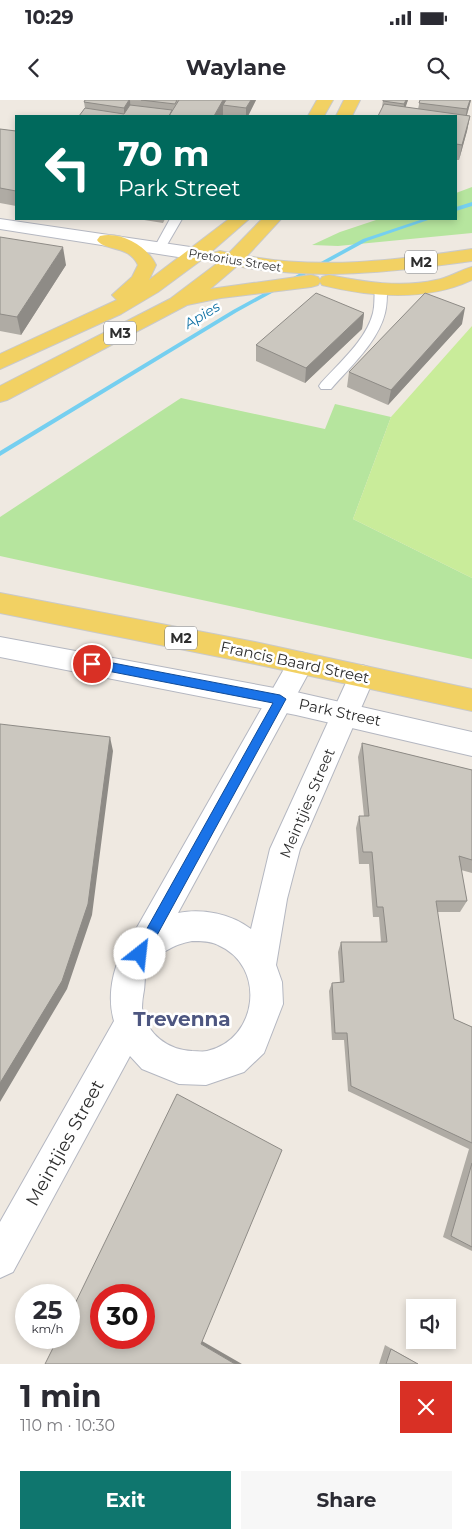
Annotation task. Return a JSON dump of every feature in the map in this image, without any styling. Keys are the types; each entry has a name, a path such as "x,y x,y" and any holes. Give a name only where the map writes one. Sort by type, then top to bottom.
{"main road":[{"path":"317,115 325,100"},
{"path":"344,115 352,100"},
{"name":"M3","path":"0,362 114,310 151,288 239,220"},
{"name":"M3","path":"0,396 177,303 201,287 234,260 271,220"},
{"path":"80,324 132,289 145,272 144,256 138,251 129,246 106,240"},
{"name":"Pretorius Street","path":"197,254 290,268 369,268 472,255"},
{"path":"177,303 220,292 357,276 395,266"},
{"path":"318,281 381,289 439,286 461,280 472,273"},
{"name":"Francis Baard Street","path":"0,603 255,653 472,700"}],"street":[{"name":"Pretorius Street","path":"0,224 197,254"},
{"name":"Park Street","path":"0,647 280,699 472,744"},
{"path":"140,954 152,941 168,932 186,926 203,925 237,937 250,950 260,965 266,982 268,1001 264,1020 256,1037 243,1052 226,1063 208,1069 188,1070 169,1066 152,1056 139,1042 129,1026 125,1008 125,989 130,970 301,664"},
{"name":"Meintjies Street","path":"260,965 272,899 285,849 362,676"},
{"name":"Meintjies Street","path":"0,1259 129,1026"}],"lane":[{"path":"160,248 175,220"},
{"path":"326,386 357,350 372,329 378,315 381,289"}],"green space":[{"path":"472,187 472,233 338,246 312,245 340,232 376,220 457,220 457,193"},
{"path":"472,326 472,578 353,519 391,417"},
{"path":"181,398 325,429 335,404 391,417 353,519 472,578 472,659 0,556 0,517"}],"building":[{"path":"85,100 129,100 124,108 84,102"},
{"path":"141,100 177,100 175,104"},
{"path":"179,100 223,100 215,115 170,115"},
{"path":"226,100 251,100 246,108 223,105"},
{"path":"383,100 406,100 404,104"},
{"path":"420,100 470,100 467,109 419,103"},
{"path":"384,104 470,116 462,145 457,144 457,115 378,115"},
{"path":"130,105 172,110 170,115 80,115 85,108 124,114"},
{"path":"0,129 15,131 15,191 0,188"},
{"path":"0,237 63,247 17,317 0,314"},
{"path":"316,293 364,313 306,368 256,345"},
{"path":"425,293 465,308 391,390 349,372"},
{"path":"0,724 110,737 88,904 62,981 0,1083"},
{"path":"362,743 472,770 472,860 459,856 467,901 436,901 454,1019 472,1027 472,1143 351,1086 347,1033 335,1033 332,983 344,982 341,942 387,942 383,907 377,907 372,852 363,852 359,816 369,816"},
{"path":"177,1094 282,1150 201,1344 235,1364 45,1364 52,1349 80,1349 80,1293"},
{"path":"472,1163 472,1247 451,1236"},
{"path":"391,1349 418,1364 386,1364"}],"waterway":[{"name":"Apies","path":"457,209 472,204"},
{"name":"Apies","path":"0,454 235,311 365,240 425,220"}],"district":[{"name":"Trevenna","path":"182,1019"}],"route":[{"path":"92,664 280,699 140,954"}]}
